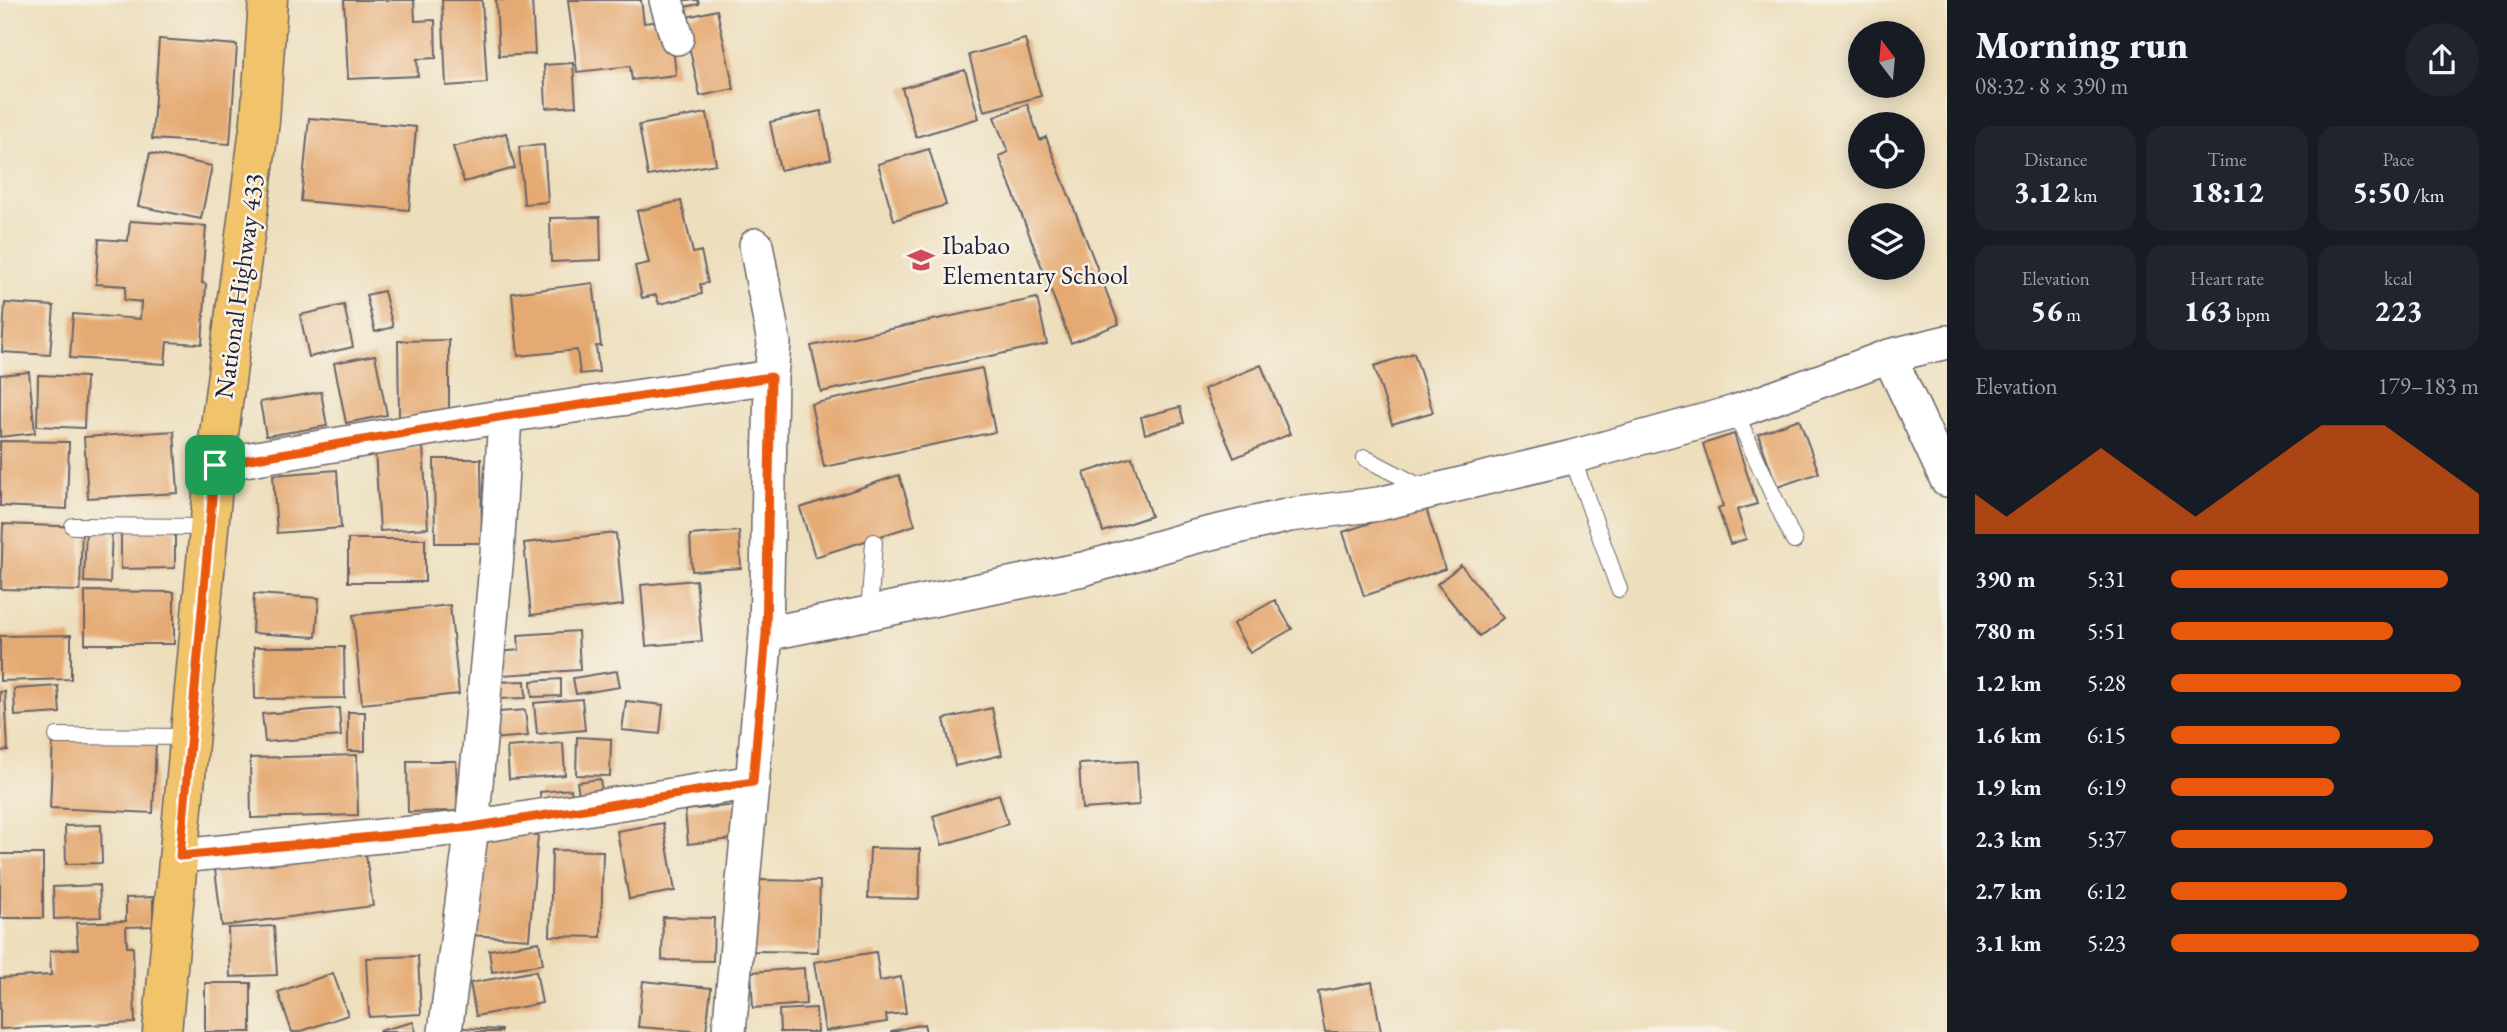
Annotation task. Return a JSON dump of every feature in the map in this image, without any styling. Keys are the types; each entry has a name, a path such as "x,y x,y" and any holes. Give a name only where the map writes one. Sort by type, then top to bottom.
{"main road":[{"name":"National Highway 433","path":"162,1032 215,465 260,121 268,0"}],"street":[{"path":"666,0 677,38"},
{"path":"729,1032 766,634 774,344 756,246"},
{"path":"766,634 1083,569 1194,537 1290,515 1379,504 1572,457 1735,412 1889,356 1947,342"},
{"path":"1889,356 1947,480"},
{"path":"215,465 505,416 771,377"},
{"path":"445,1032 472,827 497,555 505,416"},
{"path":"180,856 472,827 753,782"}],"lane":[{"path":"1735,412 1794,541"},
{"path":"1572,457 1619,589"},
{"path":"1365,458 1429,491"},
{"path":"73,526 209,527"},
{"path":"869,613 874,542"},
{"path":"57,736 189,737"}],"building":[{"path":"344,0 414,0 415,21 435,20 436,58 417,59 418,76 348,79"},
{"path":"442,0 482,0 487,83 446,86"},
{"path":"496,0 532,0 535,54 499,56"},
{"path":"568,0 641,0 644,23 670,20 676,75 632,80 630,66 577,72"},
{"path":"668,0 698,0 699,4 670,10"},
{"path":"717,10 734,89 700,96 683,18"},
{"path":"159,39 237,45 230,144 152,139"},
{"path":"1025,39 1041,96 984,111 969,55"},
{"path":"573,63 576,106 546,108 544,65"},
{"path":"965,70 979,118 916,137 902,88"},
{"path":"1027,104 1040,140 1046,137 1119,324 1071,343 999,156 1008,152 994,117"},
{"path":"821,111 831,159 780,170 770,122"},
{"path":"707,113 716,164 648,176 639,125"},
{"path":"309,118 416,127 409,210 301,201"},
{"path":"506,133 515,168 464,182 453,147"},
{"path":"544,145 548,202 524,204 519,147"},
{"path":"929,149 946,205 894,220 878,164"},
{"path":"150,153 212,166 201,219 138,206"},
{"path":"681,201 693,253 701,251 708,283 700,284 702,294 659,304 656,295 642,298 635,266 649,263 637,211"},
{"path":"600,217 601,260 551,262 550,218"},
{"path":"130,221 206,226 202,344 167,342 165,364 70,358 73,314 140,319 141,302 124,300 126,286 96,284 99,239 128,241"},
{"path":"593,283 601,346 596,346 599,372 580,374 577,350 518,356 512,293"},
{"path":"384,291 393,327 375,332 366,295"},
{"path":"1037,298 1047,344 821,392 811,346"},
{"path":"5,303 54,306 50,355 2,352"},
{"path":"344,305 353,347 309,357 300,315"},
{"path":"449,340 449,417 399,417 398,341"},
{"path":"1414,353 1433,412 1392,424 1374,366"},
{"path":"375,355 387,415 346,423 334,363"},
{"path":"1261,365 1290,434 1234,458 1204,389"},
{"path":"982,368 995,432 824,467 811,404"},
{"path":"29,372 35,433 0,437 0,375"},
{"path":"38,375 86,377 84,428 37,426"},
{"path":"321,392 327,426 266,436 260,402"},
{"path":"1180,407 1184,423 1145,434 1141,417"},
{"path":"1799,419 1819,473 1777,487 1758,434"},
{"path":"174,431 178,493 88,498 84,437"},
{"path":"1734,434 1757,504 1737,510 1746,539 1730,544 1718,508 1723,506 1703,444"},
{"path":"0,441 69,442 67,509 0,506"},
{"path":"423,447 428,528 380,531 375,450"},
{"path":"1132,457 1151,516 1103,532 1084,473"},
{"path":"434,459 481,459 482,543 435,543"},
{"path":"337,470 341,528 277,533 273,475"},
{"path":"899,475 915,525 815,557 800,508"},
{"path":"1425,505 1445,569 1364,596 1343,532"},
{"path":"3,524 82,527 80,591 1,589"},
{"path":"86,527 112,527 110,583 84,582"},
{"path":"175,529 175,568 121,569 121,530"},
{"path":"739,531 741,568 692,571 690,535"},
{"path":"616,533 623,605 531,615 524,543"},
{"path":"348,539 425,539 425,582 348,582"},
{"path":"1461,565 1503,618 1479,636 1437,584"},
{"path":"696,580 702,641 646,646 641,585"},
{"path":"85,591 174,592 174,644 85,644"},
{"path":"254,594 319,598 316,637 252,633"},
{"path":"1275,600 1292,629 1250,653 1233,624"},
{"path":"450,605 459,694 362,704 353,615"},
{"path":"578,631 580,670 502,675 500,652 519,650 518,635"},
{"path":"71,635 71,679 0,681 0,636"},
{"path":"254,647 344,647 345,698 255,699"},
{"path":"617,671 620,687 576,694 573,678"},
{"path":"561,679 561,696 532,697 531,681"},
{"path":"525,681 526,698 496,699 495,682"},
{"path":"58,686 60,713 15,716 14,689"},
{"path":"5,691 8,750 0,751 0,692"},
{"path":"582,699 585,730 537,734 534,703"},
{"path":"626,701 663,705 660,734 622,730"},
{"path":"339,708 341,736 265,742 262,714"},
{"path":"992,708 1002,755 955,766 944,719"},
{"path":"525,710 528,736 490,739 487,713"},
{"path":"348,712 365,712 365,751 348,751"},
{"path":"577,737 611,739 610,776 576,775"},
{"path":"53,738 156,742 153,813 50,808"},
{"path":"563,743 565,775 509,779 507,747"},
{"path":"357,755 358,815 251,818 250,758"},
{"path":"407,761 456,761 458,811 408,812"},
{"path":"1137,761 1139,805 1082,809 1079,764"},
{"path":"600,779 604,803 581,807 577,782"},
{"path":"571,789 573,806 541,809 540,792"},
{"path":"999,794 1008,824 942,845 933,816"},
{"path":"737,805 741,838 688,844 685,810"},
{"path":"663,823 675,891 629,899 617,831"},
{"path":"101,825 102,863 66,864 65,826"},
{"path":"478,830 538,835 529,939 470,935"},
{"path":"364,841 373,906 222,926 214,861"},
{"path":"870,848 920,849 919,899 868,898"},
{"path":"552,850 603,851 601,937 550,936"},
{"path":"0,854 43,854 43,918 0,918"},
{"path":"748,880 820,881 818,952 747,951"},
{"path":"99,885 101,917 54,919 53,887"},
{"path":"153,897 153,926 126,927 127,947 133,947 135,1023 0,1029 0,978 51,975 50,951 78,949 76,923 126,921 126,898"},
{"path":"663,917 714,918 713,961 662,960"},
{"path":"274,926 277,975 230,977 228,928"},
{"path":"539,942 543,964 492,972 489,950"},
{"path":"876,952 880,981 901,977 906,1013 886,1015 887,1022 825,1031 814,962"},
{"path":"418,956 421,1014 369,1017 366,958"},
{"path":"804,968 806,1004 753,1008 751,972"},
{"path":"536,971 542,1003 476,1016 470,983"},
{"path":"333,973 348,1015 292,1032 278,992"},
{"path":"643,981 711,988 706,1032 638,1027"},
{"path":"1372,982 1381,1032 1325,1032 1318,992"},
{"path":"205,983 251,983 251,1032 205,1032"},
{"path":"816,1008 817,1032 780,1032 779,1010"},
{"path":"413,1022 416,1032 379,1032 379,1031"},
{"path":"924,1024 926,1032 891,1032 891,1031"},
{"path":"463,1028 501,1030 501,1032 463,1032"}],"place":[{"name":"Ibabao Elementary School","path":"921,260"}],"route":[{"path":"771,377 766,634 753,782 472,827 180,856 215,465 505,416 771,377"}]}
